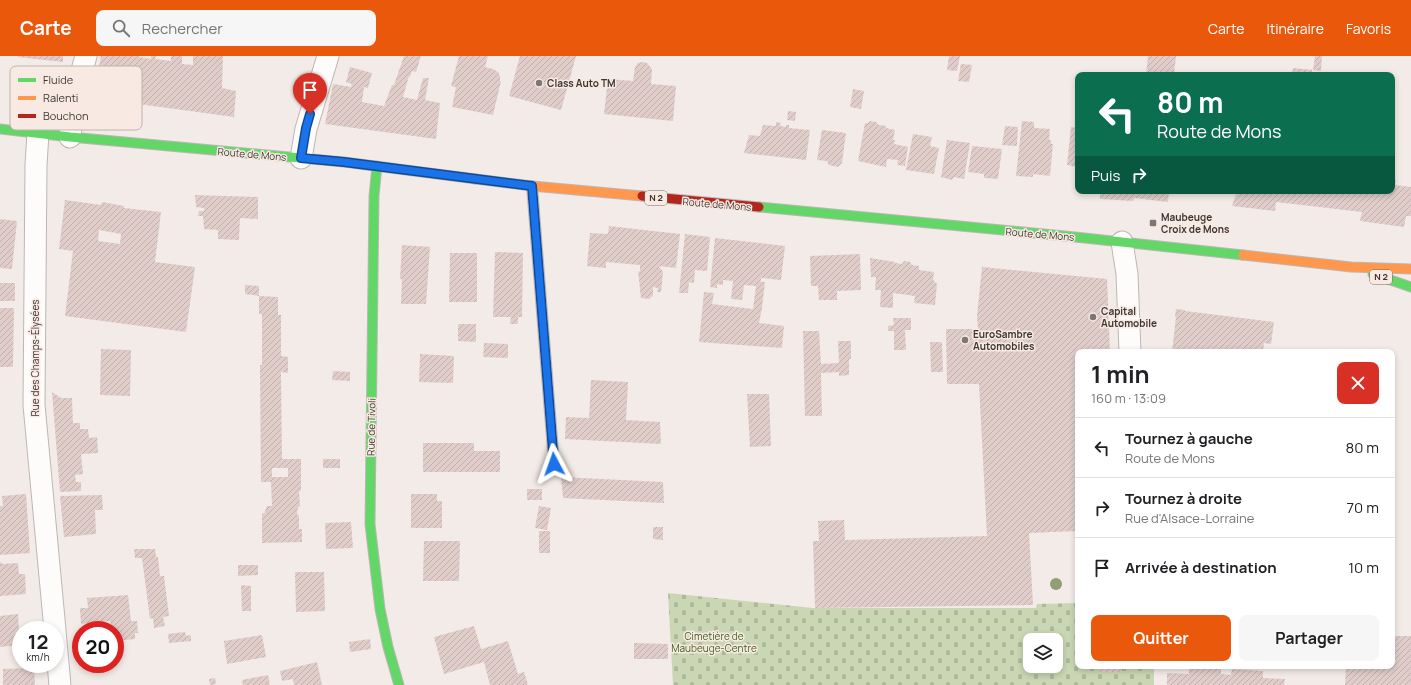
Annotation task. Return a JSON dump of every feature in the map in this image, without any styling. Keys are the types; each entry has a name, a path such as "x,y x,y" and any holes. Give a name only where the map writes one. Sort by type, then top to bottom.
{"main road":[{"name":"Route de Mons","path":"0,129 377,166 532,186 1122,242 1351,267 1411,269"},
{"name":"Rue de Tivoli","path":"377,166 374,196 370,524 380,609 388,647 399,685"},
{"name":"N 2","path":"1351,267 1411,287"}],"street":[{"path":"83,66 86,56"},
{"path":"301,158 306,128 328,56"},
{"path":"70,137 71,130"},
{"name":"Rue des Champs-Élysées","path":"38,133 36,165 34,405 54,621"},
{"path":"1122,242 1127,274 1130,349"},
{"name":"Rue des Champs-Élysées","path":"59,673 60,685"}],"lane":[{"path":"532,186 554,464"}],"green space":[{"name":"Cimetière de Maubeuge-Centre","path":"668,593 813,608 1036,608 1037,604 1075,603 1075,669 1154,669 1154,685 673,685"}],"building":[{"path":"63,56 63,62 18,57"},
{"path":"101,56 139,56 151,59 151,56 156,56 155,59 171,61 171,56 182,56 182,64 193,65 193,56 223,56 222,88 236,91 234,117 142,104 142,66 99,66"},
{"path":"404,56 421,56 416,72 412,71 410,77 409,76 403,97 417,100 423,78 429,78 425,100 440,103 436,139 325,124 333,84 351,87 352,84 346,82 350,67 372,73 368,88 364,87 362,102 384,106 392,85 394,85"},
{"path":"459,56 488,56 485,67 498,72 501,81 493,115 452,107 456,87 451,86"},
{"path":"520,56 576,56 561,110 509,96"},
{"path":"949,56 960,56 957,71 947,70"},
{"path":"1148,56 1176,56 1174,72 1146,72"},
{"path":"1315,56 1322,56 1321,71 1313,70"},
{"path":"638,63 647,63 652,69 651,84 676,86 673,121 604,114 608,79 633,81 635,67"},
{"path":"961,64 972,65 969,82 958,81"},
{"path":"1293,68 1312,70 1312,72 1292,72"},
{"path":"853,89 864,91 861,109 850,107"},
{"path":"788,111 796,112 795,121 787,120"},
{"path":"870,121 895,130 893,140 895,140 894,144 908,147 905,166 897,165 898,160 887,159 886,167 858,161 865,123"},
{"path":"1022,121 1034,122 1034,128 1050,129 1049,140 1051,140 1051,144 1053,144 1050,176 1033,174 1033,177 1016,176"},
{"path":"776,122 781,123 780,126 786,127 786,125 789,125 789,128 810,130 806,160 744,153 749,135 760,136 763,125 776,126"},
{"path":"1005,126 1018,127 1017,146 1002,145"},
{"path":"1071,127 1075,128 1075,166 1067,165"},
{"path":"822,130 846,133 842,163 838,167 829,165 827,161 817,160"},
{"path":"913,134 932,137 930,146 939,148 934,174 906,170"},
{"path":"947,140 970,143 964,179 954,177 952,180 941,177"},
{"path":"972,146 1002,149 998,179 984,178 984,174 968,172"},
{"path":"1395,185 1411,187 1411,216 1406,216 1404,227 1360,221 1362,212 1276,202 1275,211 1232,206 1236,194 1395,194"},
{"path":"1100,194 1169,194 1168,202 1134,198 1133,201 1100,199"},
{"path":"195,195 258,197 258,219 240,218 239,240 218,239 218,230 204,229 203,216 198,216 199,211 204,211 204,208 196,207"},
{"path":"65,200 101,205 102,202 124,206 124,208 161,212 155,262 195,267 186,332 65,316 73,251 59,249","holes":["99,230 121,234 120,244 98,241"]},
{"path":"0,219 17,221 12,269 0,268"},
{"path":"609,226 680,234 676,268 659,266 663,272 661,292 657,292 658,288 653,287 653,297 651,296 650,299 641,298 638,271 640,272 640,265 606,262 606,268 587,266 590,233 608,234"},
{"path":"685,234 710,237 707,271 695,270 694,283 689,282 688,293 679,293"},
{"path":"715,238 785,246 781,280 761,278 761,282 765,282 759,323 784,326 782,348 699,342 704,292 714,293 712,304 753,309 756,286 744,285 742,300 731,299 733,281 723,280 723,285 717,284 717,288 710,287"},
{"path":"402,245 430,247 426,304 401,304 402,279 400,279"},
{"path":"495,252 523,253 522,317 518,317 518,324 510,324 511,317 493,317"},
{"path":"450,253 477,253 477,302 449,302"},
{"path":"860,254 861,290 837,291 837,300 819,300 818,286 811,286 810,256"},
{"path":"870,258 902,264 904,261 910,262 912,265 919,266 919,270 934,272 933,280 937,284 935,305 914,303 915,296 893,293 893,308 880,307 881,290 875,290 876,277 871,277"},
{"path":"982,267 1107,279 1110,349 1075,349 1075,531 1029,533 1033,605 815,608 813,541 819,541 818,521 844,520 845,540 987,536 979,384 947,384 946,329 978,329 977,316"},
{"path":"0,283 15,283 15,301 0,301"},
{"path":"245,285 259,286 259,296 245,294"},
{"path":"259,296 278,297 278,315 281,315 281,356 288,357 288,373 281,372 282,459 301,459 301,491 299,491 300,506 298,507 297,514 299,516 299,529 302,529 302,542 262,543 262,513 264,514 267,506 272,506 271,482 261,482 260,365 262,365 262,314 259,314","holes":["272,468 288,468 288,477 272,477"]},
{"path":"0,308 14,308 13,367 0,367"},
{"path":"1176,309 1274,322 1271,344 1264,343 1263,349 1172,349"},
{"path":"893,318 911,318 911,330 905,330 906,350 894,350 894,331 888,331 888,326 894,325"},
{"path":"458,324 476,324 476,342 458,341"},
{"path":"803,331 819,331 821,364 839,363 838,341 851,341 849,375 839,376 839,372 821,373 822,416 805,416"},
{"path":"930,342 942,342 943,372 931,372"},
{"path":"484,343 508,344 508,358 483,357"},
{"path":"101,349 131,350 130,396 100,395"},
{"path":"420,354 454,356 453,383 419,382"},
{"path":"333,371 350,372 350,381 332,380"},
{"path":"591,380 628,382 626,420 660,422 661,444 565,439 566,417 589,418"},
{"path":"52,392 61,398 72,398 73,423 80,423 80,429 88,429 89,438 97,437 98,453 81,454 83,474 75,475 76,482 81,482 81,491 60,492"},
{"path":"747,394 769,394 771,446 750,447"},
{"path":"423,443 474,443 474,451 500,451 500,472 423,472"},
{"path":"323,459 340,459 340,468 323,468"},
{"path":"561,477 663,482 664,503 563,498"},
{"path":"527,489 542,489 542,500 527,500"},
{"path":"26,494 30,553 0,555 0,506 3,506 2,496"},
{"path":"411,494 437,494 437,501 442,501 442,528 411,528"},
{"path":"102,495 103,510 95,510 96,534 64,537 60,496"},
{"path":"539,506 551,508 547,530 535,528"},
{"path":"351,522 353,548 326,549 325,523"},
{"path":"653,527 663,527 663,540 653,539"},
{"path":"539,531 550,531 550,553 539,553"},
{"path":"424,541 460,541 459,581 423,581"},
{"path":"134,549 155,549 156,557 158,557 160,576 164,576 169,616 163,617 165,626 154,628 153,618 150,619 142,558 135,558"},
{"path":"0,562 3,564 18,563 19,574 25,574 26,594 0,596"},
{"path":"238,565 258,565 258,575 238,576"},
{"path":"295,572 324,572 325,611 296,612"},
{"path":"241,585 251,586 251,611 242,611"},
{"path":"128,595 131,621 137,621 138,633 135,633 135,639 124,640 124,621 81,621 80,608 88,608 87,598"},
{"path":"18,614 18,621 12,621 12,646 0,647 0,616"},
{"path":"474,626 481,649 508,641 518,674 524,672 528,685 490,685 484,662 444,674 434,637"},
{"path":"185,632 186,636 191,635 191,641 169,643 168,634"},
{"path":"262,635 266,657 227,664 224,641"},
{"path":"1395,636 1411,636 1411,685 1345,685 1346,669 1395,669"},
{"path":"370,639 371,649 350,652 349,642"},
{"path":"634,643 668,644 668,659 634,659"},
{"path":"317,662 322,685 294,685 293,679 282,681 280,671"},
{"path":"3,669 12,669 12,673 34,673 35,685 3,685"},
{"path":"1100,669 1121,669 1121,672 1100,672"},
{"path":"1189,669 1221,669 1221,674 1231,675 1232,669 1263,671 1263,678 1285,679 1284,685 1167,685 1167,673 1189,674"},
{"path":"268,675 270,685 243,685 242,680"},
{"path":"215,678 216,684 210,685 209,679"}],"traffic: fast":[{"path":"0,129 70,137 344,162 476,179"},
{"path":"377,166 374,196 370,524 380,609 388,647 399,685"},
{"path":"759,207 1075,237 1243,255"},
{"path":"1373,274 1411,287"}],"traffic: slow":[{"path":"476,179 532,186 642,196"},
{"path":"1243,255 1351,267 1411,269"}],"traffic: jam":[{"path":"642,196 759,207"}],"place":[{"name":"Class Auto TM","path":"539,83"},
{"name":"Maubeuge Croix de Mons","path":"1153,223"},
{"name":"Capital Automobile","path":"1093,317"},
{"name":"EuroSambre Automobiles","path":"965,340"}],"route":[{"path":"310,114 301,158 344,162 532,186 554,464"}]}
